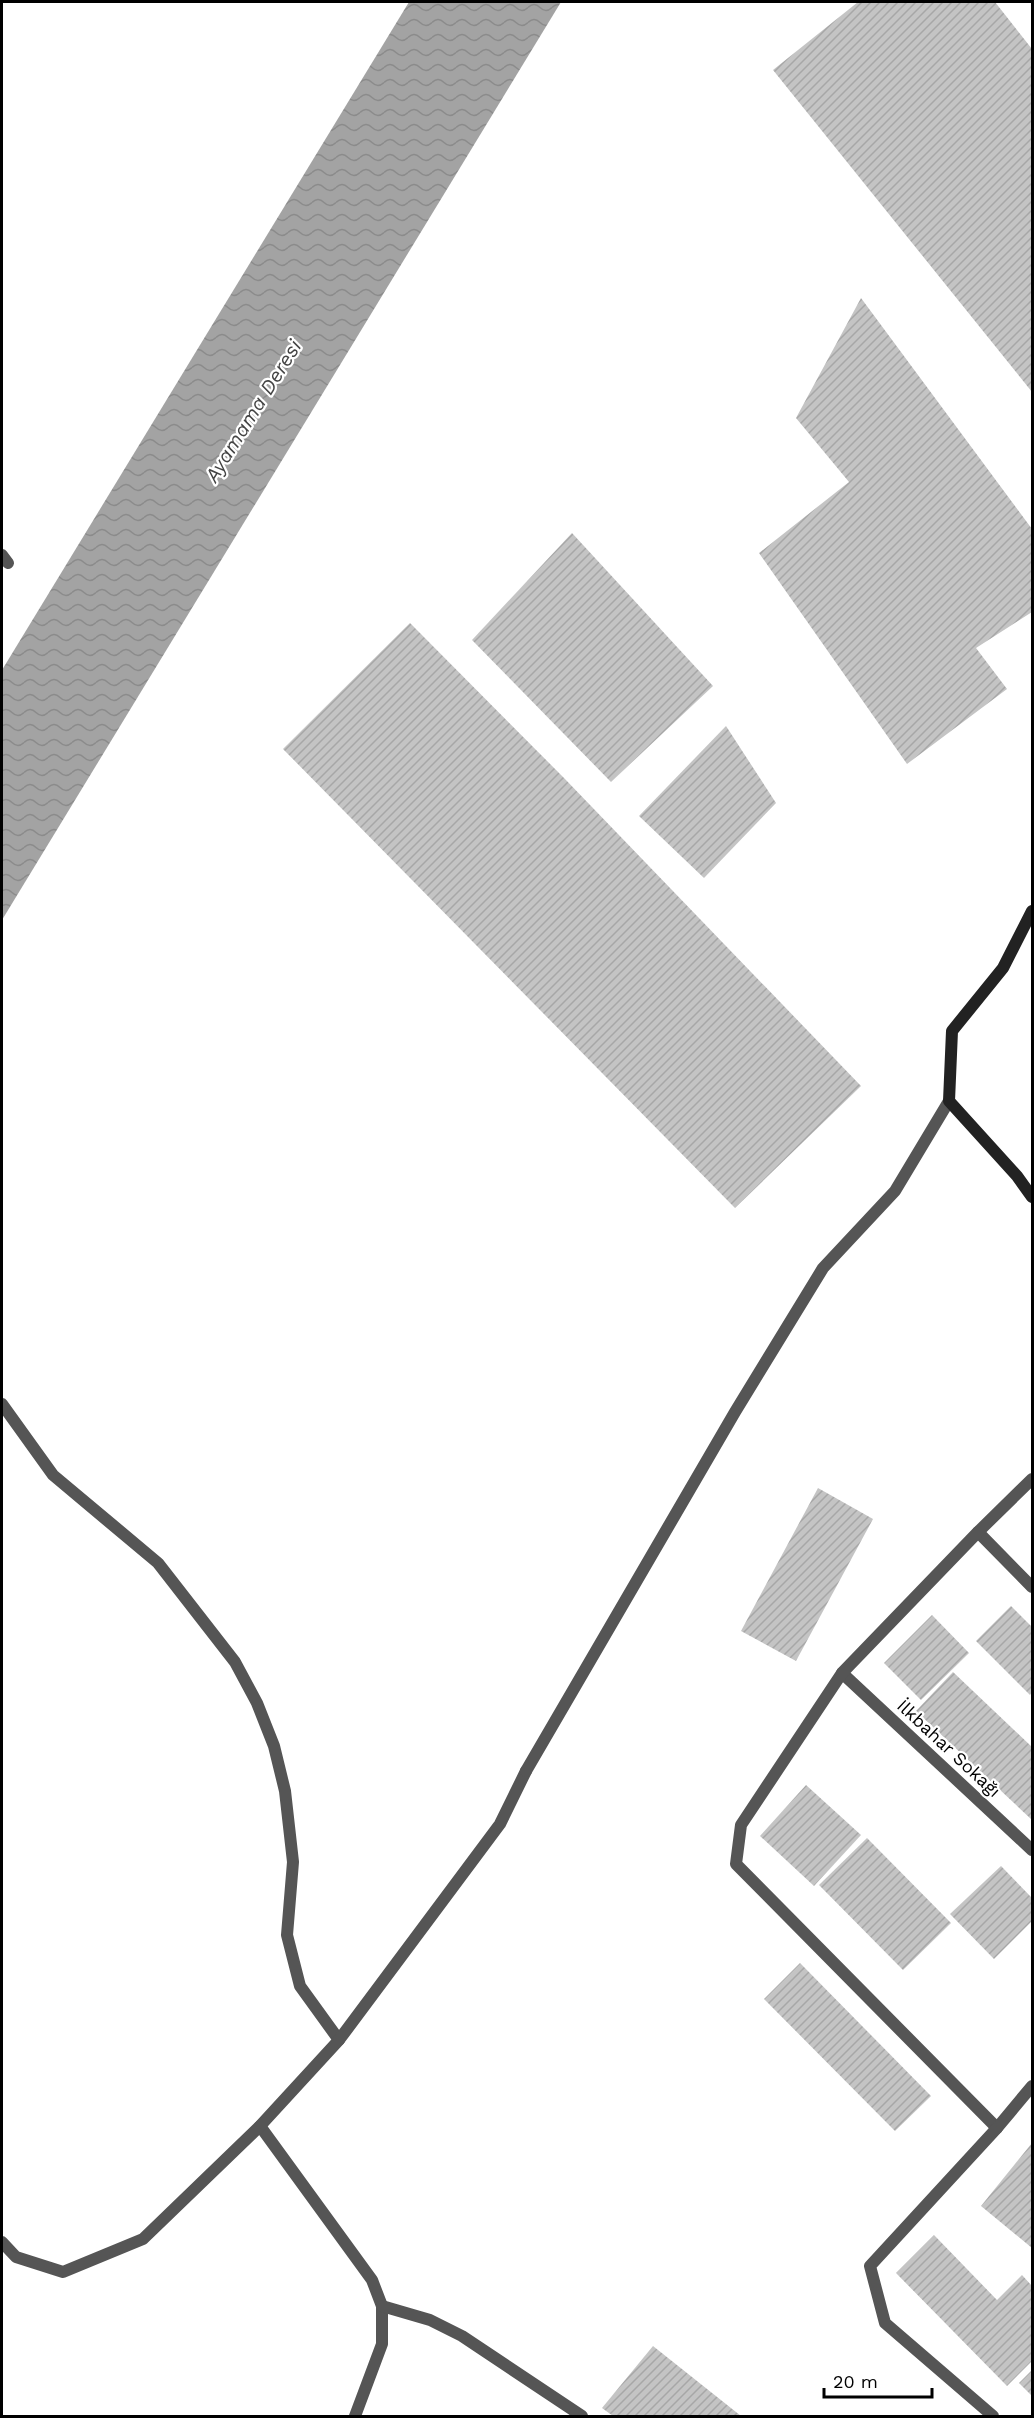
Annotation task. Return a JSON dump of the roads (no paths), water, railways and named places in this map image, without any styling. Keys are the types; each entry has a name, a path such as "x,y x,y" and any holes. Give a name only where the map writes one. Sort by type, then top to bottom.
{"street":[{"path":"2,2242 16,2257 63,2272 143,2239 260,2126 339,2040 500,1824 526,1771 735,1412 823,1268 895,1191 949,1101 952,1031 1003,968 1032,911"},
{"path":"949,1101 1017,1176 1032,1197"},
{"path":"2,1404 53,1475 158,1563 236,1662 274,1746 285,1791 293,1863 287,1935 300,1986 339,2040"},
{"path":"996,2128 736,1864 741,1825 842,1673 1032,1479"},
{"path":"978,1532 1032,1587"},
{"name":"İlkbahar Sokağı","path":"842,1673 1032,1850"},
{"path":"993,2416 885,2323 870,2266 1032,2086"},
{"path":"260,2126 372,2280 382,2306 381,2344 355,2416"},
{"path":"382,2306 430,2320 462,2336 582,2416"}],"water":[{"name":"Ayamama Deresi","path":"409,2 561,2 2,920 2,670"}]}
